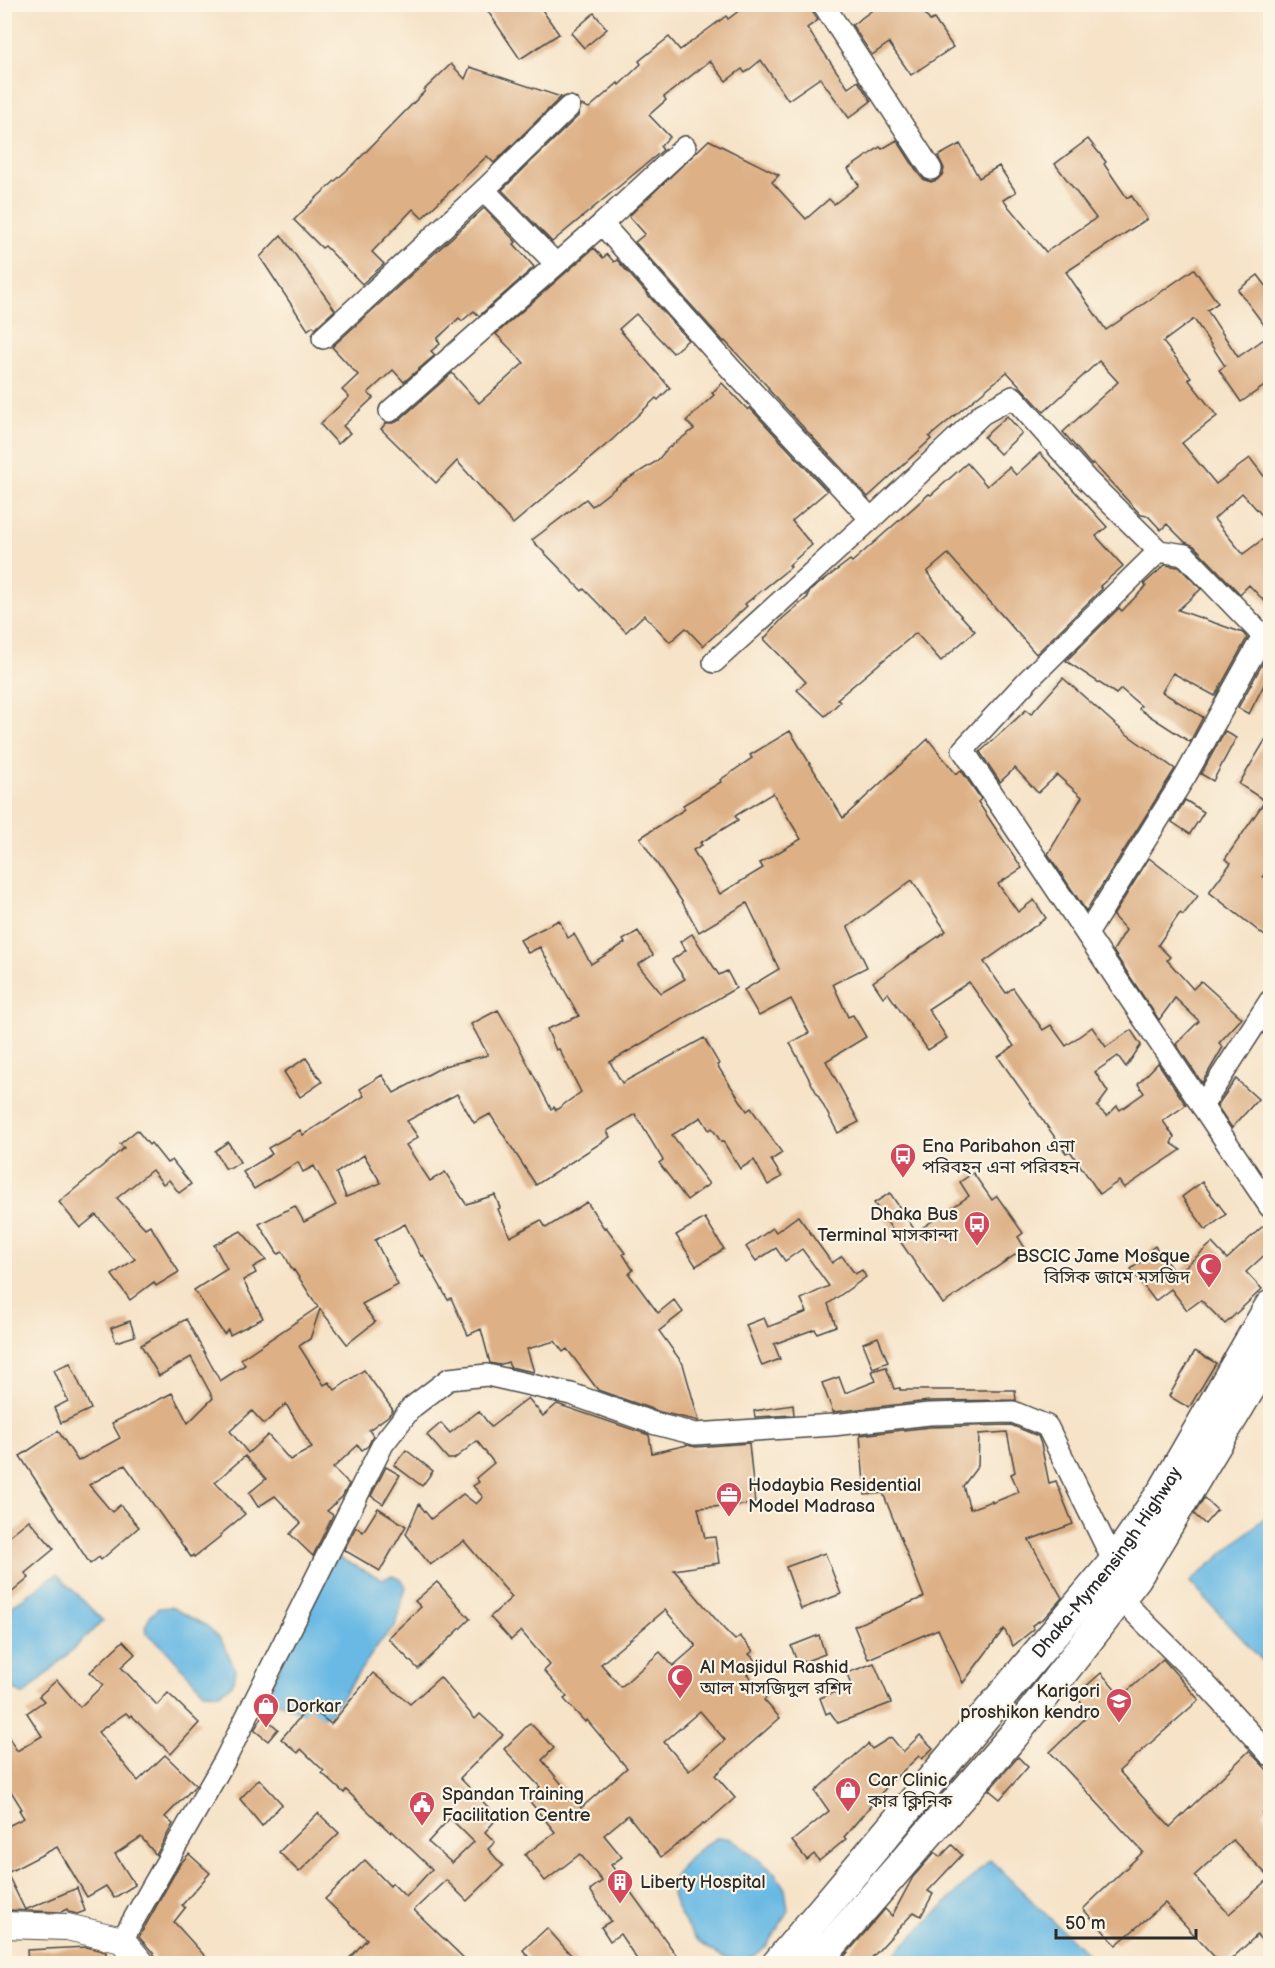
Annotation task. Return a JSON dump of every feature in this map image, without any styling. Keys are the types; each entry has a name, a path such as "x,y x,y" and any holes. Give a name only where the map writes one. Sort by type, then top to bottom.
{"main road":[{"name":"Dhaka-Mymensingh Highway","path":"777,1964 1114,1562 1165,1488 1270,1306"},
{"name":"Dhaka-Mymensingh Highway","path":"815,1964 1014,1735 1136,1578 1270,1355"}],"street":[{"path":"823,4 931,169"},
{"path":"323,338 484,190 569,107"},
{"path":"390,411 602,224 685,147"},
{"path":"484,190 556,264"},
{"path":"602,224 730,369 871,519"},
{"path":"714,662 982,414 1012,397 1087,480 1160,551 1185,555 1267,639 1087,934"},
{"path":"1160,551 1029,679 963,750 1270,1207"},
{"path":"1202,1106 1270,1001"},
{"path":"122,1941 225,1760 383,1444 411,1408 450,1379 487,1375 571,1394 656,1424 695,1434 833,1425 929,1414 1013,1412 1047,1425 1114,1562"},
{"path":"1120,1598 1202,1680 1270,1755"},
{"path":"4,1926 67,1927 122,1941 142,1964"}],"water":[{"path":"1270,1513 1270,1669 1190,1582"},
{"path":"331,1554 382,1579 393,1576 402,1580 406,1587 395,1626 380,1642 330,1714 317,1719 285,1705 268,1693"},
{"path":"57,1574 103,1621 24,1695 5,1684 5,1611"},
{"path":"171,1607 207,1626 221,1640 236,1670 230,1686 219,1693 204,1692 163,1647 147,1634 145,1627 150,1616 159,1608"},
{"path":"718,1837 732,1839 775,1873 785,1889 788,1910 786,1915 765,1947 747,1959 729,1959 701,1943 681,1916 672,1892 675,1878 684,1864 696,1852"},
{"path":"990,1860 1096,1963 886,1962"}],"building":[{"path":"483,4 538,4 559,34 520,59"},
{"path":"748,4 807,4 818,20 807,28 848,88 858,81 871,101 849,118 820,78 788,100 761,60 745,73 742,69 726,81 710,61 664,97 666,100 649,115 670,137 660,146 663,150 552,242 502,190 578,116 581,105 589,108 618,83 619,85 641,64 639,61 669,37 680,50 726,16 728,19"},
{"path":"881,4 918,4 930,21 934,19 953,47 911,75 889,43 872,55 852,25"},
{"path":"594,13 607,29 584,48 571,33"},
{"path":"451,64 465,79 470,67 561,97 494,163 487,156 422,218 413,209 372,252 384,264 362,284 325,246 322,248 294,220 355,163"},
{"path":"1088,139 1106,162 1104,164 1127,198 1131,195 1147,219 1066,272 1106,330 1194,269 1218,303 1207,310 1238,357 1270,335 1270,382 1241,402 1219,370 1225,366 1194,319 1163,342 1191,377 1188,379 1217,416 1182,443 1216,484 1250,458 1270,484 1270,524 1242,493 1214,519 1243,554 1270,534 1270,607 1249,585 1240,594 1194,546 1185,542 1167,524 1161,530 1148,516 1141,515 1093,463 1091,465 1063,432 1118,382 1099,361 1044,412 1007,372 929,437 931,439 868,497 635,242 645,234 629,216 709,140 779,175 772,182 806,219 829,199 834,204 859,185 848,169 880,147 882,149 897,140 920,176 931,182 943,174 944,168 938,156 960,144 979,178 999,166 1016,192 1003,200 1046,252 1096,218 1055,164"},
{"path":"484,208 516,242 514,244 534,267 479,316 474,311 462,321 459,318 437,339 440,344 431,351 435,355 404,382 393,370 368,393 373,398 343,426 350,433 338,444 320,424 349,397 342,390 358,375 332,347"},
{"path":"281,235 335,310 315,328 313,326 308,330 260,257"},
{"path":"594,248 603,258 607,254 614,262 617,260 688,340 673,353 636,314 619,329 670,388 513,524 457,461 436,483 381,429 386,423 398,421 452,373 479,403 524,363 496,334"},
{"path":"1258,275 1270,291 1270,333 1238,290"},
{"path":"722,383 748,410 750,408 827,491 792,521 812,545 789,565 791,567 745,604 747,606 703,646 686,628 670,642 644,615 626,632 532,540 586,499 592,506 623,482 657,461 667,449 694,429 686,421 714,395 712,393"},
{"path":"1007,416 1022,433 1000,454 984,437"},
{"path":"1040,453 1107,527 1096,536 1123,566 1100,586 1102,589 1036,654 948,554 927,572 975,631 941,661 916,633 837,699 840,702 825,716 797,690 806,682 764,639 783,618 808,597 811,590 850,560 852,562 967,463 987,486 1009,467 1016,475"},
{"path":"1165,565 1179,567 1201,589 1178,610 1243,633 1247,638 1215,696 1173,673 1162,692 1203,717 1190,742 1139,709 1141,706 1121,689 1116,694 1066,661 1119,608 1122,611 1146,586 1144,584"},
{"path":"1265,659 1270,662 1270,673 1249,714 1238,708"},
{"path":"1063,678 1125,733 1175,769 1086,911 1048,854 1082,797 1057,775 1038,793 1015,768 1000,782 980,752 1026,710 1031,714"},
{"path":"790,731 843,818 928,739 956,774 961,770 981,799 978,802 1022,868 998,884 1018,912 1034,900 1046,918 984,962 1006,993 1013,988 1043,1030 1051,1025 1066,1046 1092,1027 1106,1047 1131,1030 1141,1045 1126,1067 1118,1056 1095,1072 1108,1092 1097,1107 1107,1116 1117,1106 1120,1110 1144,1093 1138,1084 1158,1063 1186,1105 1163,1121 1174,1137 1171,1143 1181,1150 1124,1188 1119,1181 1100,1194 1070,1151 1066,1153 998,1057 1014,1046 969,982 928,1009 947,1038 928,1050 888,993 883,997 873,982 946,931 912,880 848,927 867,967 833,984 848,1017 853,1015 866,1037 826,1061 859,1122 838,1133 790,1043 809,1033 791,999 759,1016 744,990 779,969 747,903 699,932 640,838 685,809 683,805 721,782 720,780 752,758 750,755","holes":["773,793 801,839 760,863 763,868 720,894 693,850 702,845 700,843 738,820 735,816"]},
{"path":"1225,731 1236,738 1213,781 1201,774"},
{"path":"1270,732 1270,865 1263,876 1270,882 1270,940 1209,892 1231,863 1225,859 1265,801 1239,784"},
{"path":"1185,800 1204,812 1190,834 1172,822"},
{"path":"1149,858 1198,896 1183,915 1180,913 1158,945 1170,957 1167,960 1193,989 1201,981 1242,1018 1219,1043 1223,1047 1202,1083 1176,1044 1199,1021 1175,998 1159,1020 1113,951 1126,930 1113,916"},
{"path":"559,920 568,938 574,934 591,964 625,943 623,940 638,931 653,955 638,965 661,993 685,979 672,960 686,950 680,942 692,934 719,975 727,971 736,988 610,1062 622,1083 704,1038 719,1064 717,1065 747,1111 751,1108 782,1153 771,1160 782,1177 768,1185 754,1160 740,1169 723,1141 721,1142 712,1128 709,1130 701,1117 672,1135 709,1184 687,1200 659,1163 663,1160 635,1114 607,1131 610,1137 536,1185 490,1114 474,1123 457,1094 407,1121 418,1137 406,1145 430,1181 445,1172 466,1204 495,1195 500,1208 498,1209 510,1237 541,1220 546,1228 587,1202 604,1228 606,1227 625,1253 623,1254 633,1270 629,1274 658,1313 674,1300 683,1312 659,1331 683,1364 699,1421 660,1412 598,1390 567,1349 563,1352 555,1341 527,1349 534,1372 510,1367 508,1362 499,1365 490,1363 481,1329 468,1335 451,1298 448,1300 423,1255 421,1256 405,1224 375,1240 398,1285 362,1304 375,1322 347,1344 320,1309 310,1339 299,1346 324,1385 329,1382 335,1390 364,1370 393,1410 369,1430 373,1436 368,1446 362,1450 358,1445 333,1468 349,1484 342,1497 327,1511 333,1515 313,1556 290,1534 301,1523 275,1496 258,1507 249,1493 266,1479 245,1456 215,1482 245,1514 194,1557 193,1555 191,1557 125,1465 89,1485 112,1512 120,1505 139,1527 101,1560 99,1557 90,1564 20,1456 58,1431 78,1461 120,1438 112,1423 172,1393 188,1423 213,1398 191,1357 159,1376 141,1345 186,1319 220,1381 245,1365 241,1359 318,1307 283,1252 278,1254 259,1224 295,1206 304,1222 336,1205 314,1166 303,1172 298,1162 254,1189 243,1172 272,1154 268,1148 300,1130 303,1135 364,1096 360,1089 382,1075 394,1093 444,1066 488,1055 471,1024 498,1010 551,1109 554,1107 556,1110 581,1092 559,1049 556,1050 547,1029 579,1016 540,947 528,953 520,940","holes":["364,1155 381,1183 346,1197 336,1173","286,1404 312,1448 290,1460 268,1435 248,1453 230,1431 252,1411 264,1424"]},
{"path":"306,1058 322,1082 300,1097 284,1072"},
{"path":"1236,1079 1258,1099 1232,1128 1217,1106"},
{"path":"137,1130 167,1163 172,1160 191,1184 179,1193 169,1180 163,1184 152,1170 117,1198 145,1228 150,1225 179,1272 156,1286 154,1282 130,1300 112,1275 135,1259 96,1215 80,1228 59,1202 124,1148 120,1144"},
{"path":"228,1142 240,1162 231,1168 225,1168 215,1151"},
{"path":"973,1173 992,1200 997,1196 1023,1233 1018,1237 1025,1248 943,1304 874,1203 890,1193 916,1232 969,1196 960,1182"},
{"path":"1202,1182 1226,1214 1206,1230 1182,1197"},
{"path":"798,1216 832,1263 842,1256 855,1274 862,1270 866,1277 828,1304 836,1326 817,1333 815,1329 774,1344 780,1359 762,1366 746,1325 764,1318 768,1327 807,1312 801,1299 829,1286 802,1249 785,1261 776,1248 756,1261 746,1247 773,1228 776,1232"},
{"path":"705,1218 724,1249 696,1266 676,1235"},
{"path":"1263,1226 1270,1235 1270,1250 1246,1272 1262,1289 1225,1324 1201,1300 1187,1310 1171,1289 1155,1301 1131,1269 1143,1260 1141,1257 1155,1246 1176,1275 1212,1243 1227,1259"},
{"path":"241,1231 266,1260 253,1267 256,1273 243,1280 263,1318 230,1335 228,1330 224,1334 194,1290 227,1269 214,1245"},
{"path":"130,1321 135,1336 116,1342 111,1328"},
{"path":"878,1337 888,1362 873,1368 863,1343"},
{"path":"1195,1351 1216,1363 1189,1408 1169,1396"},
{"path":"70,1363 91,1409 61,1423 54,1408 68,1401 54,1370"},
{"path":"886,1367 894,1389 1015,1390 1016,1400 929,1401 833,1412 822,1383 839,1377 845,1393 876,1381 872,1371"},
{"path":"528,1398 543,1416 557,1404 649,1435 652,1453 687,1445 696,1447 749,1443 755,1504 698,1508 705,1538 715,1537 719,1563 674,1570 724,1629 735,1640 740,1636 753,1651 749,1654 758,1663 747,1674 767,1697 764,1700 780,1718 715,1775 735,1798 661,1857 628,1815 604,1835 622,1857 611,1865 683,1964 640,1964 620,1934 610,1941 601,1927 611,1921 590,1890 602,1881 580,1854 545,1881 525,1855 555,1832 527,1798 540,1787 504,1749 530,1723 554,1748 542,1760 581,1808 627,1768 587,1720 585,1722 564,1699 567,1697 544,1671 550,1665 521,1631 511,1640 490,1617 512,1597 464,1541 430,1565 406,1534 419,1504 431,1519 463,1494 476,1504 483,1497 473,1486 479,1482 476,1478 494,1463 477,1441 454,1459 448,1459 427,1435 441,1423 450,1433 479,1411 491,1427","holes":["665,1610 696,1646 673,1666 660,1652 621,1687 601,1664","700,1711 725,1740 689,1771 664,1742"]},
{"path":"793,1405 794,1415 755,1417 754,1411"},
{"path":"1011,1425 1038,1436 1049,1483 1056,1481 1073,1524 1029,1540 1062,1598 1044,1618 1032,1625 1034,1629 1013,1646 1004,1629 963,1683 938,1629 868,1659 854,1626 924,1597 883,1493 865,1495 860,1435 930,1427","holes":["1007,1432 1015,1472 1011,1474 1019,1492 970,1509 963,1486 978,1466 979,1434"]},
{"path":"406,1450 433,1471 422,1486 394,1465"},
{"path":"386,1467 400,1475 383,1504 371,1496"},
{"path":"1204,1498 1217,1510 1205,1524 1194,1514"},
{"path":"378,1508 406,1526 380,1571 344,1550 356,1527 363,1532"},
{"path":"29,1520 54,1549 25,1573 29,1578 4,1599 4,1540"},
{"path":"825,1553 841,1594 801,1609 786,1567"},
{"path":"437,1582 470,1619 418,1669 388,1638 421,1607 415,1601"},
{"path":"819,1635 825,1654 798,1664 791,1646"},
{"path":"123,1641 135,1654 121,1667 157,1705 168,1693 199,1723 171,1754 131,1715 130,1717 126,1713 98,1732 138,1781 165,1755 196,1785 165,1817 173,1824 156,1855 141,1837 115,1854 135,1885 114,1898 106,1886 87,1897 57,1847 7,1873 25,1910 77,1888 85,1911 77,1914 67,1909 61,1912 4,1910 4,1828 24,1818 19,1810 22,1809 4,1780 4,1730 17,1751 42,1736 27,1713 44,1701 39,1696 57,1680 80,1707 103,1685 90,1672"},
{"path":"1163,1659 1199,1700 1119,1771 1170,1827 1249,1751 1270,1773 1270,1804 1262,1813 1270,1822 1270,1878 1270,1950 1257,1935 1226,1964 1221,1964 1165,1903 1116,1945 1083,1909 1143,1852 1050,1752 1091,1713 1075,1696 1101,1673 1122,1696","holes":["1233,1840 1270,1878 1229,1914 1194,1876"]},
{"path":"874,1663 891,1703 838,1723 830,1712 826,1714 820,1698 851,1686 847,1673"},
{"path":"373,1673 410,1704 440,1677 475,1719 480,1714 503,1735 460,1778 490,1809 486,1813 494,1822 485,1832 495,1842 488,1849 503,1866 467,1901 446,1880 414,1910 470,1964 344,1964 367,1939 325,1899 365,1860 390,1886 392,1883 406,1897 432,1869 346,1790 344,1793 322,1773 324,1771 301,1749 298,1753 281,1739 309,1707 331,1724","holes":["450,1818 474,1842 452,1863 428,1842"]},
{"name":"Dorkar","path":"263,1716 278,1729 268,1741 254,1730"},
{"path":"920,1735 933,1748 922,1759 919,1756 890,1783 844,1837 846,1839 819,1861 814,1854 807,1860 792,1841 829,1811 815,1791 868,1744 872,1749 891,1737 903,1752"},
{"path":"1018,1757 1028,1767 1000,1799 989,1790"},
{"path":"259,1779 282,1804 262,1826 240,1799"},
{"path":"318,1813 339,1833 299,1872 279,1852"},
{"path":"952,1845 962,1855 928,1891 933,1894 921,1916 914,1912 866,1964 838,1964 885,1909 892,1916 913,1877 935,1852 940,1857"},
{"path":"189,1854 210,1873 182,1905 185,1908 174,1922 212,1964 157,1964 154,1954 139,1937 180,1864"},
{"path":"547,1928 579,1964 534,1964 523,1950"},
{"path":"87,1947 106,1952 107,1964 28,1964 27,1950"}],"place":[{"name":"Ena Paribahon এনা পরিবহন এনা পরিবহন","path":"903,1179"},
{"name":"Dhaka Bus Terminal মাসকান্দা","path":"977,1247"},
{"name":"BSCIC Jame Mosque বিসিক জামে মসজিদ","path":"1209,1289"},
{"name":"Hodaybia Residential Model Madrasa","path":"729,1518"},
{"name":"Al Masjidul Rashid আল মাসজিদুল রশিদ","path":"680,1700"},
{"name":"Karigori proshikon kendro","path":"1119,1724"},
{"name":"Dorkar","path":"266,1729"},
{"name":"Car Clinic কার ক্লিনিক","path":"848,1813"},
{"name":"Spandan Training Facilitation Centre","path":"422,1827"},
{"name":"Liberty Hospital","path":"620,1905"}]}
